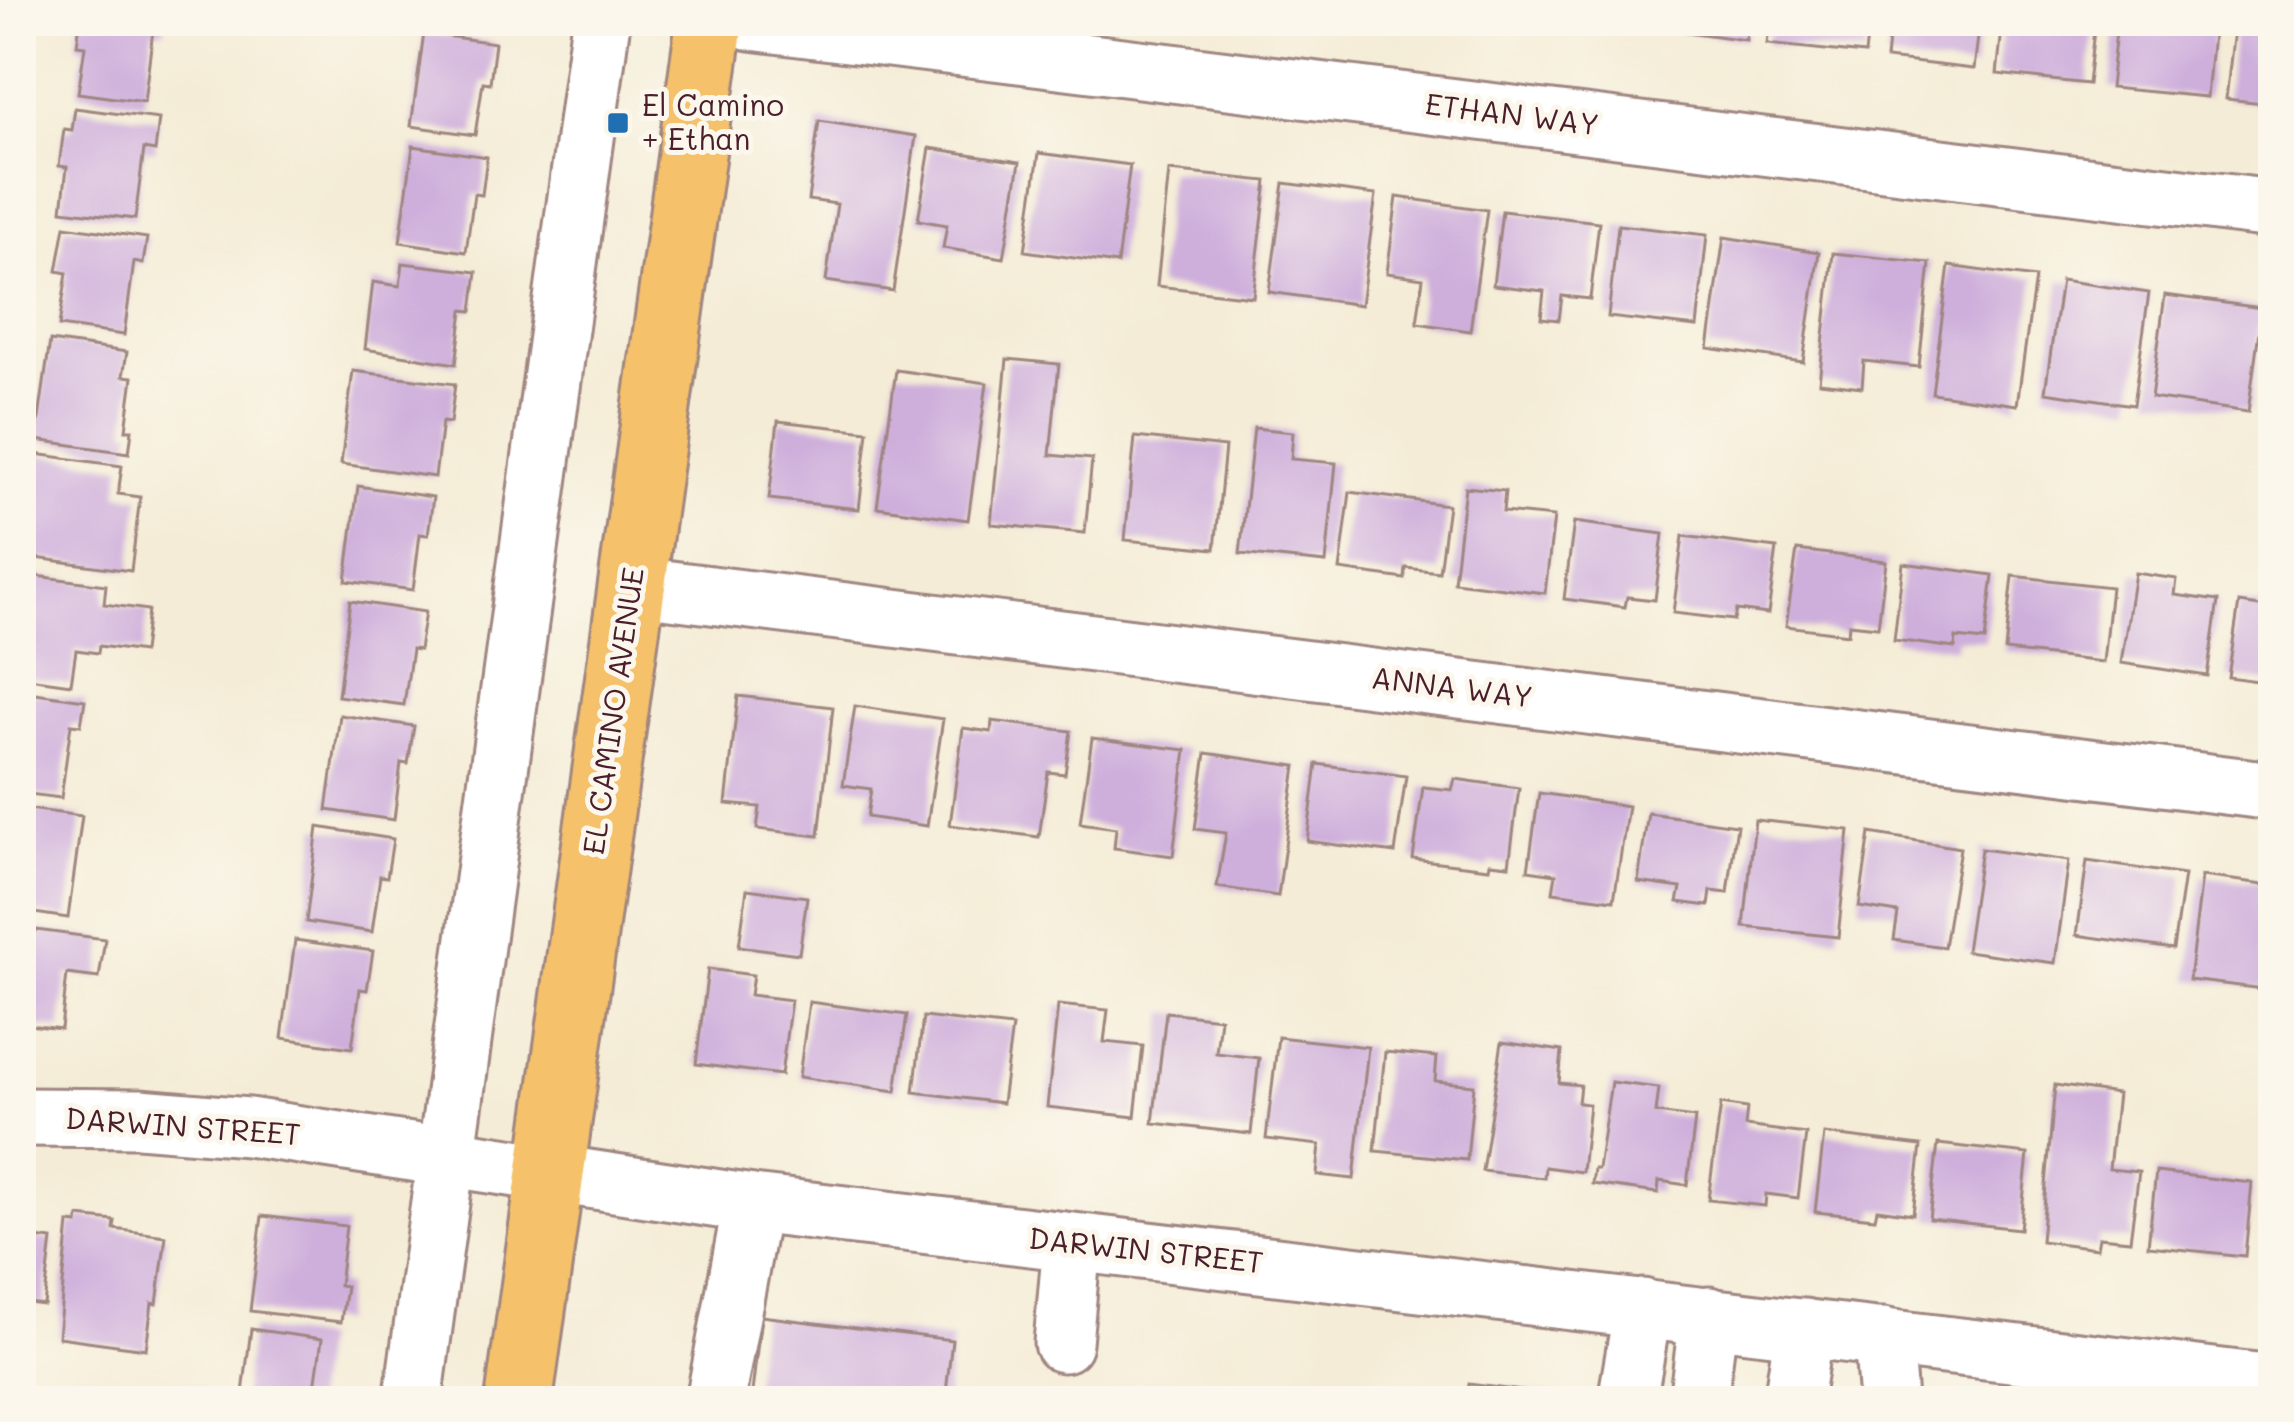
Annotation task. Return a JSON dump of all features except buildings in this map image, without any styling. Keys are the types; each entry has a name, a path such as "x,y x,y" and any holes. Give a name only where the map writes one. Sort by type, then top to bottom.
{"main road":[{"name":"EL CAMINO AVENUE","path":"520,1401 710,21"}],"street":[{"path":"412,1401 602,21"},
{"name":"ETHAN WAY","path":"751,21 2273,209"},
{"name":"ANNA WAY","path":"631,586 2273,791"},
{"name":"DARWIN STREET","path":"21,1117 139,1118 248,1126 752,1204 1882,1337 2016,1377 2257,1389"},
{"path":"716,1401 752,1204"},
{"path":"1063,1343 1072,1244"},
{"path":"1627,1401 1643,1308"},
{"path":"1698,1401 1709,1316"},
{"path":"1792,1401 1804,1328"},
{"path":"1882,1337 1888,1401"}],"place":[{"name":"El Camino + Ethan","path":"618,123"}]}
